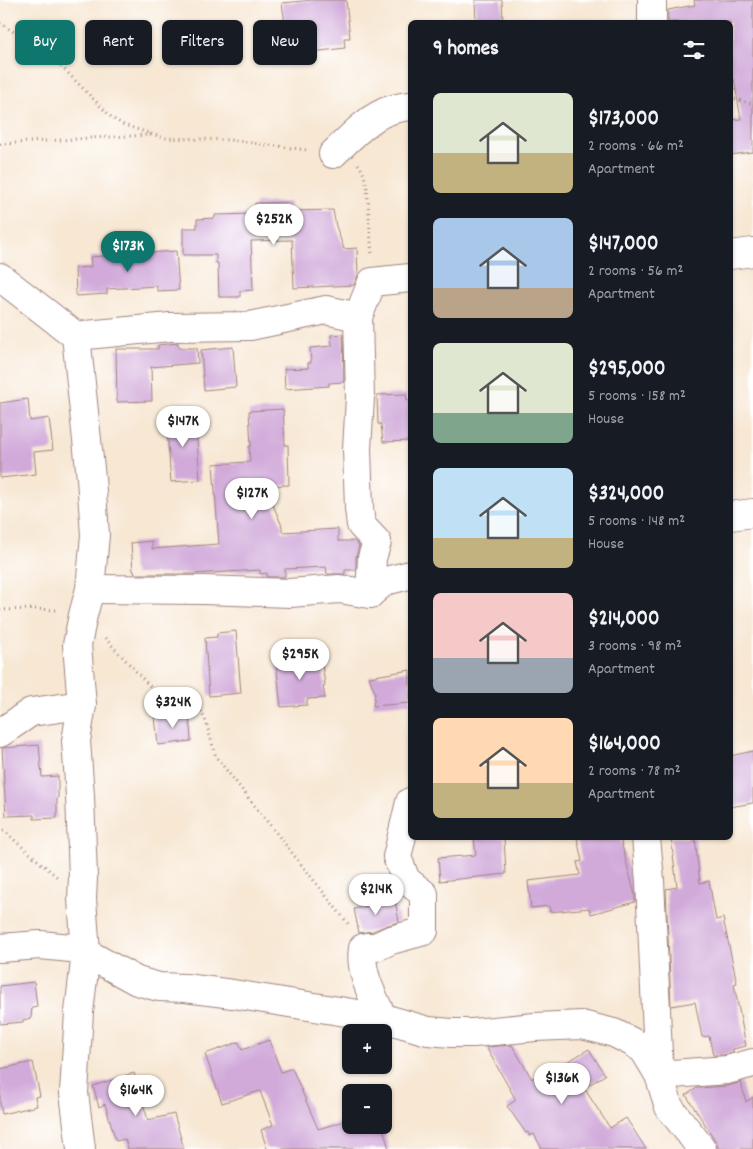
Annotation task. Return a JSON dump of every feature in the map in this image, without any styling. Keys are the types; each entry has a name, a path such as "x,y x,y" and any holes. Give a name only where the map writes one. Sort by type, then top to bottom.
{"street":[{"path":"652,0 652,20"},
{"path":"333,154 364,126 381,114 395,108 408,106"},
{"path":"733,255 753,252"},
{"path":"0,277 76,336 170,327 250,326 326,310 358,317"},
{"path":"370,594 372,558 377,542 361,525 357,449 360,398 358,317 372,282 408,278"},
{"path":"76,336 95,534 86,602 77,645 82,706 76,741 86,953 79,1012 74,1093 80,1149"},
{"path":"733,516 753,513"},
{"path":"370,594 385,581 408,575"},
{"path":"86,602 204,590 290,593 339,588 370,594"},
{"path":"0,733 30,712 82,706"},
{"path":"383,1018 363,966 363,948 376,947 391,940 424,931 424,894 406,880 398,858 408,811"},
{"path":"646,840 650,881 659,1075"},
{"path":"0,948 40,945 71,948 86,953 136,981 159,987 232,994 383,1018 428,1031 473,1033 582,1025 614,1034 644,1050 659,1075 669,1106 702,1149"},
{"path":"659,1075 727,1070 753,1063"}],"path":[{"path":"0,22 57,63 105,112 118,122 168,139 230,140 333,154 353,160 361,168 367,188 372,244 372,282"},
{"path":"733,99 753,104"},
{"path":"0,144 155,135"},
{"path":"0,610 33,609 75,612 86,602 158,695 193,696 205,719 216,757 366,947"},
{"path":"0,826 82,899"}],"building":[{"path":"312,0 346,0 350,38 344,38 345,48 317,51 317,20 284,20 282,3"},
{"path":"475,0 502,0 503,20 476,20"},
{"path":"694,0 753,0 753,152 733,155 733,120 741,119 733,79 733,20 668,20 668,10 695,5"},
{"path":"290,202 290,211 333,210 344,249 357,248 358,275 354,285 294,288 292,240 251,241 253,290 240,291 240,297 219,297 216,255 183,255 183,228 197,228 197,219 215,218 215,215 255,214 255,203"},
{"path":"176,251 179,290 157,291 157,286 107,289 107,294 76,296 75,268 91,267 90,257"},
{"path":"343,334 344,382 329,383 329,386 285,389 284,369 308,368 308,363 311,363 310,348 332,346 331,335"},
{"path":"178,343 179,348 197,348 198,363 151,367 152,401 117,402 116,349 158,349 158,345"},
{"path":"233,347 236,387 204,390 201,350"},
{"path":"406,394 408,400 408,441 383,442 381,424 378,424 377,395"},
{"path":"28,399 30,421 49,418 53,450 34,452 36,474 0,478 0,403"},
{"path":"283,409 285,445 288,445 289,485 265,486 282,526 282,532 338,529 338,541 354,541 359,546 356,557 356,570 345,570 345,574 327,574 326,567 285,569 285,577 267,577 267,573 260,574 260,570 193,574 135,574 133,571 131,543 152,541 152,549 219,544 213,464 250,462 249,411"},
{"path":"195,415 200,480 171,482 166,417"},
{"path":"236,631 241,693 209,696 205,638 217,637 217,633"},
{"path":"307,657 308,660 321,658 325,698 307,699 307,705 281,707 276,662 287,661 287,658"},
{"path":"408,670 408,703 373,706 375,693 369,677"},
{"path":"189,713 191,741 158,745 155,716"},
{"path":"39,745 42,777 58,776 57,818 34,819 34,815 6,816 2,748"},
{"path":"753,751 753,803 733,806 733,755"},
{"path":"474,840 504,840 506,874 440,881 438,858 476,855"},
{"path":"577,840 621,840 635,895 635,902 591,914 589,908 550,912 549,906 531,908 528,881 580,875 577,862 582,861"},
{"path":"671,840 695,840 700,883 709,881 716,920 723,918 737,983 734,984 746,1046 733,1049 733,1052 724,1055 713,1055 709,1036 702,1037 695,1002 671,1006 666,889 677,887"},
{"path":"395,900 399,922 373,931 359,933 354,909"},
{"path":"34,982 37,1006 32,1007 31,1018 23,1020 23,1022 0,1024 0,986"},
{"path":"269,1040 281,1072 292,1068 318,1129 342,1122 342,1134 385,1134 389,1149 267,1149 261,1130 273,1125 260,1091 222,1103 205,1054 239,1042 242,1050"},
{"path":"512,1045 532,1079 534,1077 536,1080 589,1049 605,1075 584,1088 610,1128 626,1118 646,1149 542,1149 534,1134 529,1136 528,1132 526,1133 507,1106 516,1100 486,1047"},
{"path":"33,1062 40,1096 35,1097 37,1106 2,1114 0,1103 0,1069"},
{"path":"134,1073 148,1120 174,1114 184,1149 128,1149 125,1139 116,1141 105,1104 99,1107 93,1086"},
{"path":"741,1082 746,1102 753,1097 753,1149 719,1149 686,1095 697,1088 728,1086"}]}
